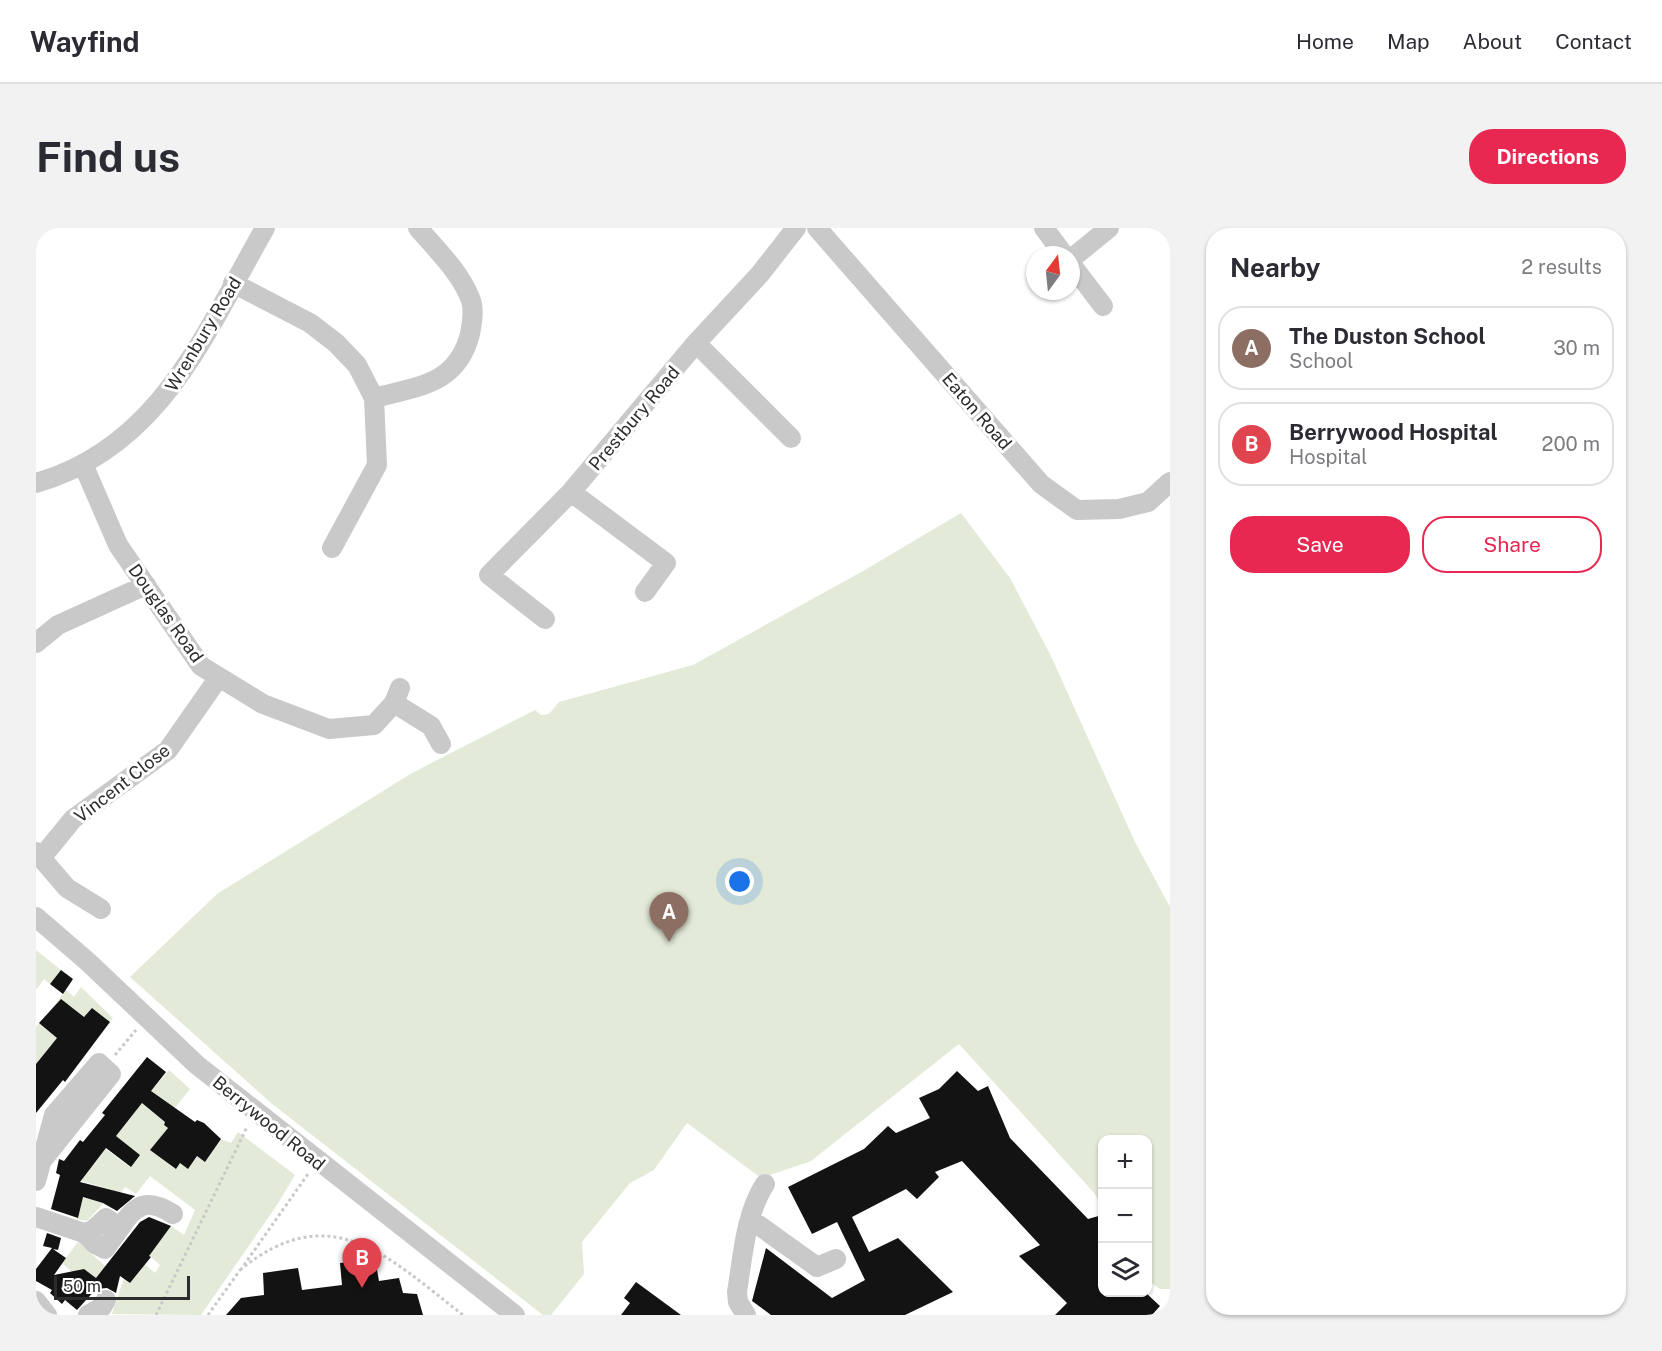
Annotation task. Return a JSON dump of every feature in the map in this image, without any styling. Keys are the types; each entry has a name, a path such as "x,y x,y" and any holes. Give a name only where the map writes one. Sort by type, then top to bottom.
{"street":[{"name":"Wrenbury Road","path":"36,483 82,464 123,437 160,403 190,360 265,228"},
{"path":"374,398 427,384 454,369 467,345 473,321 471,299 452,269 418,228"},
{"name":"Prestbury Road","path":"545,620 483,570 572,492 696,343 760,274 796,228"},
{"name":"Eaton Road","path":"817,228 1041,484 1077,510 1119,509 1148,502 1170,482"},
{"path":"1044,228 1057,246"},
{"path":"1080,252 1109,228"},
{"path":"1080,276 1103,306"},
{"path":"233,283 310,323 336,343 357,365 374,398 377,465 332,548"},
{"path":"696,343 791,438"},
{"name":"Douglas Road","path":"82,464 118,545 201,666 263,704 329,729 374,724 397,696 431,726 441,744"},
{"path":"572,492 671,556 645,592"},
{"path":"36,643 58,625 146,585"},
{"name":"Vincent Close","path":"39,855 73,819 168,750 219,677"},
{"path":"39,855 67,888 101,909"},
{"name":"Berrywood Road","path":"36,917 87,961 197,1065 317,1162 515,1315"},
{"path":"36,1181 44,1158"},
{"path":"746,1315 738,1302 737,1292 750,1219 757,1197 765,1184"},
{"path":"36,1217 84,1233 93,1230 106,1218 120,1228 134,1210 144,1205 157,1204 173,1214"},
{"path":"750,1219 817,1267 836,1259"},
{"path":"88,1315 102,1307 106,1300"},
{"path":"36,1301 47,1315"}],"path":[{"path":"112,1059 137,1028"},
{"path":"156,1315 247,1126"},
{"path":"208,1315 317,1162"},
{"path":"240,1270 261,1253 285,1241 312,1236 342,1237 370,1246 463,1315"}],"green space":[{"path":"961,513 1010,578 1050,654 1135,842 1170,907 1170,1289 1160,1289 1152,1283 1152,1135 1098,1135 1098,1200 1095,1194 959,1044 811,1161 761,1178 687,1123 654,1170 630,1183 582,1242 584,1274 551,1315 543,1315 271,1103 130,977 217,894 412,773 535,710 541,715 549,714 559,702 693,665 863,571"},
{"path":"36,950 61,970 50,984 44,979 36,990"},
{"path":"81,987 113,1018 110,1022 92,1008 84,1017 63,1020 50,1011 66,990 74,997"},
{"path":"39,1023 58,1037 38,1061 36,1071 36,1027"},
{"path":"169,1070 190,1089 174,1109 151,1091"},
{"path":"142,1103 165,1122 164,1125 172,1132 165,1131 151,1150 175,1169 180,1163 188,1169 197,1156 206,1161 221,1139 231,1143 238,1132 295,1175 201,1315 112,1314 124,1278 130,1283 141,1270 143,1263 155,1273 160,1265 149,1255 158,1232 164,1236 171,1226 184,1235 195,1210 150,1176 136,1194 125,1187 117,1198 104,1203 108,1189 82,1181 86,1167 92,1167 106,1149 130,1167 140,1155 116,1136"},
{"path":"77,1196 104,1203 87,1221 77,1219 80,1207"},
{"path":"78,1242 120,1279 106,1275 97,1287 101,1291 99,1296 62,1263"}],"building":[{"path":"61,970 73,979 63,994 50,984"},
{"path":"61,999 84,1017 92,1008 110,1022 65,1082 63,1080 36,1113 36,1064 57,1038 39,1023"},
{"path":"147,1057 166,1072 151,1091 195,1122 197,1120 204,1123 221,1139 205,1162 197,1156 188,1169 180,1163 176,1169 150,1150 168,1128 164,1125 165,1122 142,1103 116,1136 140,1155 131,1167 106,1148 80,1182 135,1196 117,1211 103,1203 83,1197 78,1218 51,1209 60,1175 56,1173 59,1159 64,1161 80,1140 83,1142 105,1115 102,1113"},
{"path":"957,1071 978,1091 988,1086 1010,1138 1088,1219 1098,1216 1098,1297 1150,1297 1160,1306 1152,1315 1055,1315 1067,1303 1019,1256 1040,1245 962,1161 935,1172 939,1177 917,1199 906,1189 852,1217 869,1252 898,1238 953,1292 905,1315 771,1315 752,1301 766,1248 832,1298 865,1280 837,1222 812,1234 788,1187 864,1149 888,1126 896,1133 930,1118 919,1098 939,1089"},
{"path":"149,1217 171,1226 149,1256 151,1257 130,1283 120,1276 116,1293 107,1288 96,1289 77,1310 65,1300 62,1304 50,1293 52,1290 36,1281 36,1269 52,1248 43,1246 47,1233 61,1238 58,1250 53,1249 66,1258 54,1275 84,1269 96,1278 140,1222"},
{"path":"375,1259 379,1281 399,1278 403,1293 417,1294 423,1315 226,1315 241,1298 264,1295 263,1273 298,1268 302,1290 342,1285 340,1263"},
{"path":"636,1282 681,1315 621,1315 630,1303 624,1298"}],"place":[{"name":"The Duston School","path":"669,942"},
{"name":"Berrywood Hospital","path":"362,1288"}]}
